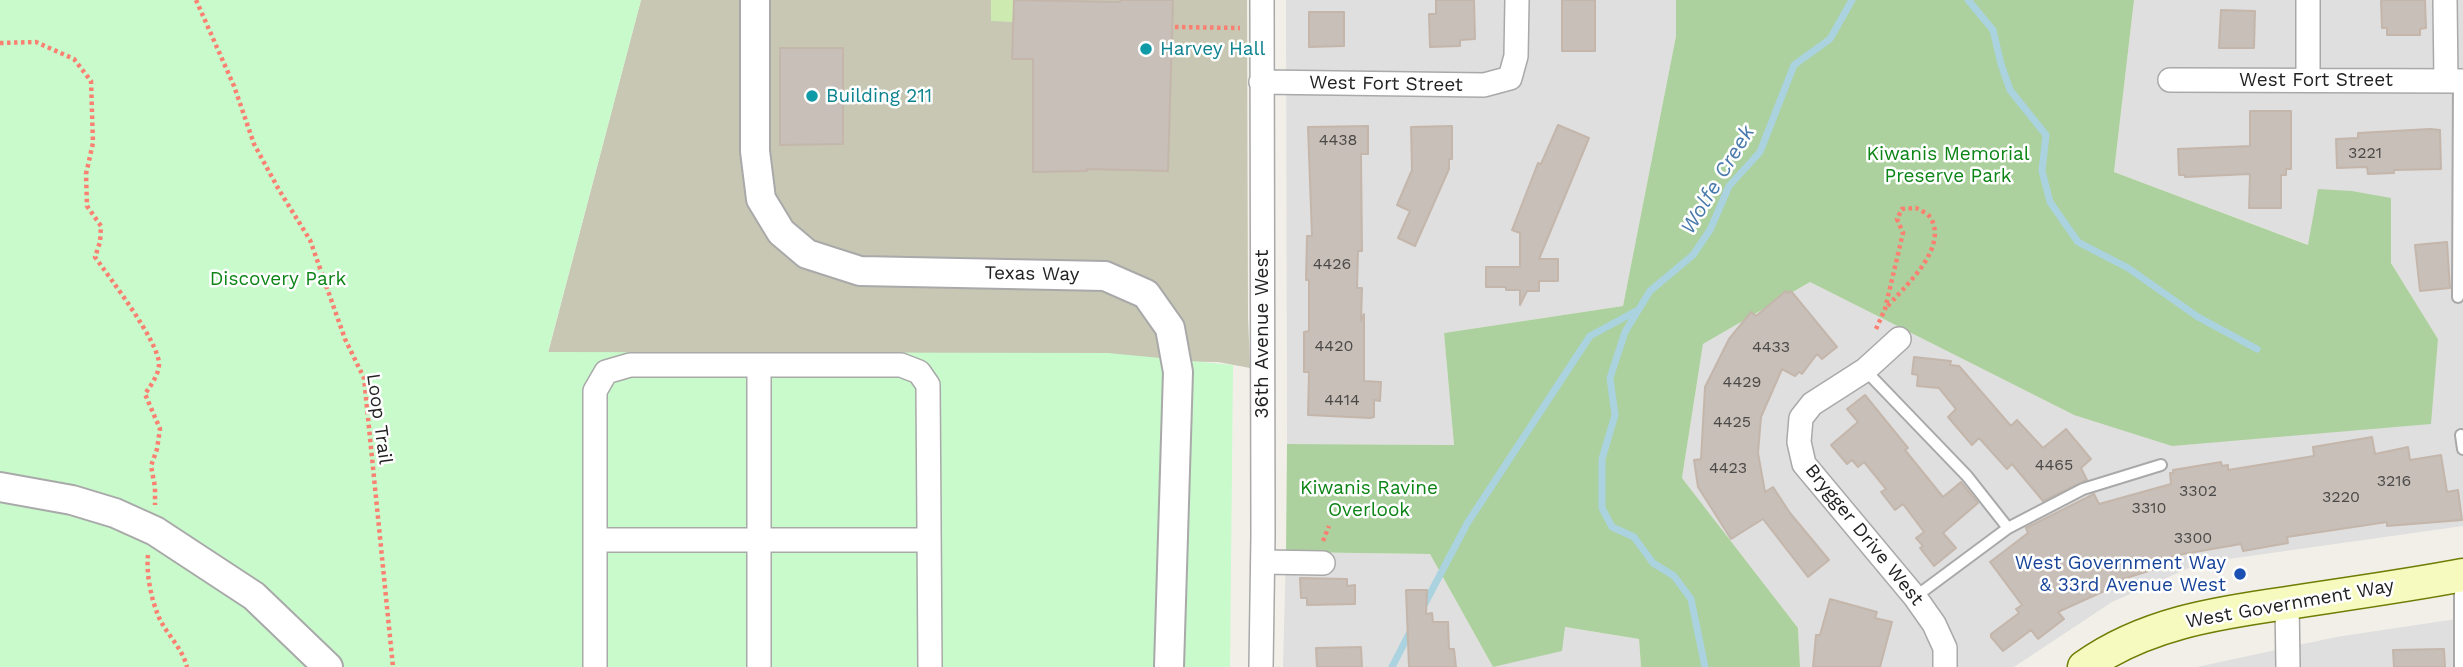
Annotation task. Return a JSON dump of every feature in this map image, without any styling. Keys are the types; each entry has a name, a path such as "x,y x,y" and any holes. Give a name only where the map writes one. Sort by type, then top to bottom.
{"main road":[{"name":"West Government Way","path":"2101,660 2142,636 2192,619 2461,575"}],"street":[{"name":"Texas Way","path":"755,0 755,151 761,199 781,232 807,254 860,271 1105,276 1146,294 1170,328 1178,372 1169,667"},
{"name":"36th Avenue West","path":"1261,667 1262,0"},
{"name":"West Fort Street","path":"1261,82 1484,85 1510,78 1516,56 1517,0"},
{"path":"2308,0 2308,79"},
{"path":"2445,0 2456,81"},
{"name":"West Fort Street","path":"2170,80 2456,81"},
{"name":"Brygger Drive West","path":"1899,339 1865,370 1812,404 1801,418 1799,442 1804,464 1915,597 1934,624 1945,658"},
{"path":"595,667 595,391 606,372 629,365 901,365 919,372 928,385 930,667"},
{"path":"759,365 759,667"},
{"path":"0,487 72,500 115,513 155,531 254,596 328,667"},
{"path":"595,540 929,540"},
{"path":"1263,562 1323,563"},
{"path":"2287,603 2288,667"}],"lane":[{"path":"2456,81 2458,298"},
{"path":"1865,370 1967,476 2008,528"},
{"path":"2460,435 2463,449"},
{"path":"1915,597 2008,528 2083,489 2161,465"},
{"path":"2460,667 2461,575"}],"path":[{"name":"Loop Trail","path":"196,0 234,86 254,144 310,240 345,340 364,378 393,667"},
{"path":"1175,27 1216,28"},
{"path":"0,43 36,42 74,59 91,81 93,143 86,174 87,206 101,226 95,257 134,313 151,342 159,363 155,380 145,394 160,429 151,466 155,487 155,531 147,560 158,615 185,657 187,667"},
{"path":"1865,370 1871,338 1885,309 1903,233 1897,219 1902,209 1916,208 1929,216 1935,235 1931,253 1885,309"}],"shaded area":[{"path":"641,0 1247,0 1250,368 1218,362 548,353"},
{"path":"1286,0 1676,0 1676,36 1623,306 1444,333 1454,445 1287,444"},
{"path":"2134,0 2463,0 2463,526 2200,563 2112,602 2014,667 1800,667 1798,628 1682,478 1703,344 1810,282 2074,415 2438,339 2391,263 2391,199 2309,245 2114,172"},
{"path":"1286,552 1430,554 1493,667 1283,667"},
{"path":"2463,618 2463,667 2197,667 2336,637"},
{"path":"1564,627 1639,639 1641,667 1493,667"}],"green space":[{"name":"Discovery Park","path":"0,0 641,0 548,352 1108,353 1233,365 1230,667 0,667"},
{"path":"991,0 1014,0 1013,22 991,21"},
{"name":"Kiwanis Memorial Preserve Park","path":"1676,0 2134,0 2114,172 2308,245 2318,189 2352,191 2391,198 2391,263 2438,339 2431,424 2172,446 2074,415 1810,282 1703,344 1682,478 1798,628 1800,667 1641,667 1639,639 1565,627 1562,651 1493,667 1430,554 1286,552 1287,444 1454,445 1444,333 1623,306 1676,36"}],"building":[{"path":"1014,0 1173,0 1168,171 1087,169 1033,172 1033,59 1012,59"},
{"path":"1436,0 1474,0 1475,39 1460,40 1460,46 1430,47 1429,14 1436,14"},
{"path":"1562,0 1595,0 1595,51 1562,51"},
{"path":"2381,0 2425,0 2426,28 2420,29 2420,35 2387,35 2387,28 2382,28"},
{"path":"2221,10 2255,11 2254,48 2219,48"},
{"path":"1309,12 1344,12 1344,46 1309,47"},
{"name":"Building 211","path":"780,48 843,48 843,144 780,145"},
{"path":"2250,111 2291,111 2291,169 2286,169 2286,175 2281,175 2281,208 2249,208 2250,174 2179,175 2178,149 2250,146"},
{"path":"1558,125 1589,138 1539,259 1558,259 1558,281 1539,281 1539,291 1527,291 1520,305 1520,290 1486,287 1486,267 1520,267 1520,233 1512,230 1538,163 1541,164"},
{"path":"1368,126 1368,154 1361,154 1362,251 1358,251 1357,288 1362,288 1361,321 1364,314 1364,381 1381,382 1380,401 1374,400 1374,417 1370,418 1308,415 1309,372 1304,372 1304,332 1309,331 1307,236 1312,236 1308,127"},
{"path":"1452,126 1452,159 1449,159 1449,169 1415,246 1398,238 1410,211 1397,205 1412,170 1411,127"},
{"path":"2440,130 2441,169 2394,170 2394,173 2368,174 2367,167 2337,168 2336,139 2358,138 2358,133"},
{"path":"2447,242 2450,288 2420,291 2415,245"},
{"path":"1786,291 1791,291 1837,347 1822,359 1817,354 1802,374 1799,372 1795,376 1782,369 1761,417 1758,453 1765,492 1773,487 1790,513 1829,560 1808,577 1763,519 1731,539 1698,487 1694,460 1701,459 1705,387 1729,339 1751,312 1756,316"},
{"path":"1914,357 1951,361 1950,365 1959,366 2011,426 2017,420 2043,448 2066,429 2091,459 2081,468 2087,480 2043,501 2012,464 2007,469 1979,438 1972,445 1948,417 1956,409 1939,388 1917,386 1918,375 1912,374"},
{"path":"1865,395 1943,497 1961,482 1978,503 1943,533 1956,548 1934,566 1916,538 1924,532 1903,504 1895,510 1881,492 1886,489 1864,462 1858,467 1852,460 1847,464 1831,445 1858,422 1847,409"},
{"path":"2372,437 2375,454 2408,447 2410,460 2441,455 2447,492 2458,490 2462,520 2387,526 2387,522 2287,537 2288,543 2243,551 2241,544 2172,556 2174,563 2123,579 2124,582 2058,612 2064,619 2038,639 2031,630 2003,651 1991,637 1991,634 2019,613 2016,609 2022,605 1990,562 2028,533 2026,528 2094,494 2099,504 2171,484 2170,473 2173,473 2173,470 2221,462 2222,466 2228,465 2228,470 2314,456 2313,447"},
{"path":"1300,578 1347,579 1347,586 1355,585 1355,604 1307,605 1307,598 1301,598"},
{"path":"1406,590 1427,590 1426,614 1432,613 1433,622 1448,622 1449,649 1454,649 1456,667 1409,667"},
{"path":"1830,599 1877,612 1875,618 1892,622 1880,667 1813,667 1816,635 1820,635"},
{"path":"1361,647 1362,667 1317,667 1316,648"},
{"path":"2444,649 2445,667 2394,667 2393,650"}],"waterway":[{"name":"Wolfe Creek","path":"1705,667 1691,599 1674,576 1653,563 1634,537 1612,527 1602,508 1602,459 1615,415 1610,378 1625,332 1650,291 1693,255 1710,230 1729,186 1760,152 1794,65 1830,39 1852,0"},
{"path":"1968,0 1993,30 2010,90 2046,135 2042,171 2050,202 2078,242 2128,268 2198,317 2257,349"},
{"path":"1423,607 1468,522 1590,336 1638,310"},
{"path":"1392,667 1411,630"}],"place":[{"name":"Harvey Hall","path":"1146,49"},
{"name":"Building 211","path":"812,96"},
{"name":"West Government Way & 33rd Avenue West","path":"2240,574"}],"park label":[{"name":"Kiwanis Ravine Overlook","path":"1369,499"}]}
